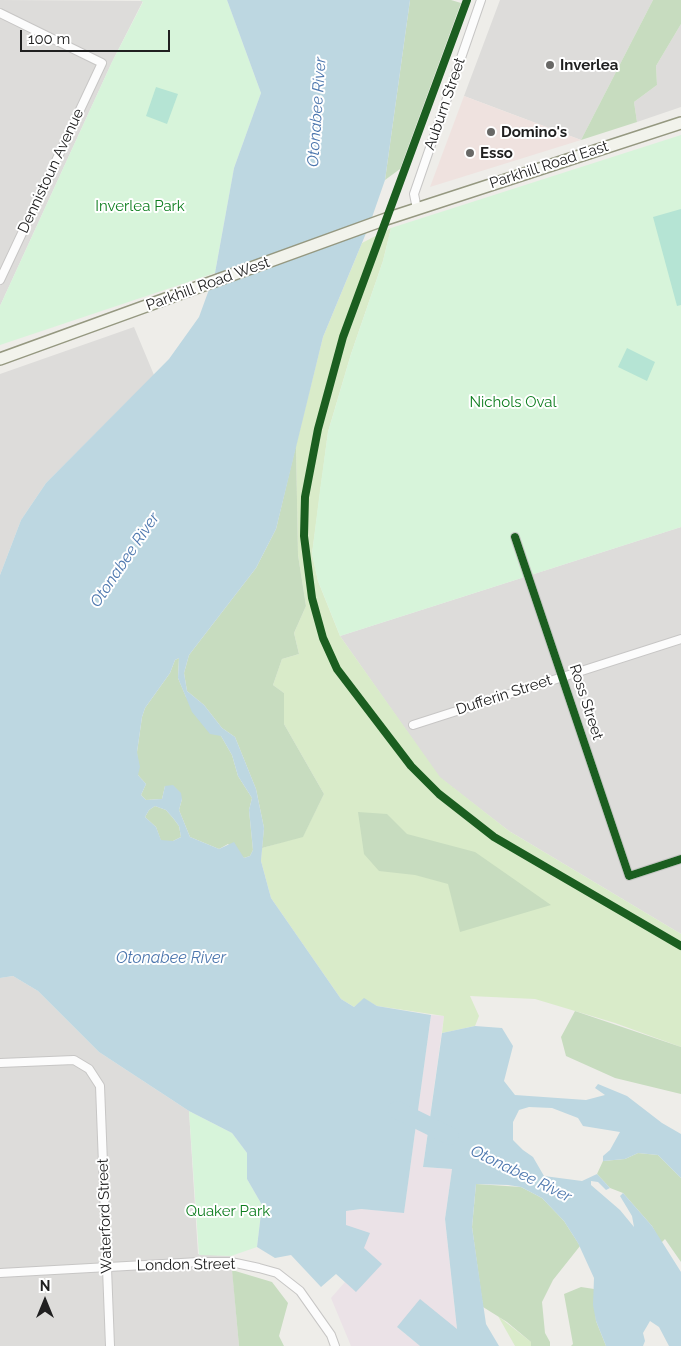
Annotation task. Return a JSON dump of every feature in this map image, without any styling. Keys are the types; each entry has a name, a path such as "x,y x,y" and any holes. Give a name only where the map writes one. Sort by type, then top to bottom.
{"main road":[{"name":"Parkhill Road East","path":"417,208 681,123"},
{"name":"Parkhill Road West","path":"0,359 417,208"}],"street":[{"name":"Auburn Street","path":"417,208 414,194 481,0"},
{"name":"Dennistoun Avenue","path":"0,13 102,63 0,280"},
{"name":"Ross Street","path":"515,536 629,876 681,859"},
{"name":"Dufferin Street","path":"413,725 681,640"},
{"name":"Waterford Street","path":"0,1063 74,1060 89,1069 100,1086 110,1346"},
{"name":"London Street","path":"0,1272 231,1262 277,1274 300,1291 331,1335 335,1346"}],"shaded area":[{"path":"0,0 143,1 112,62 0,306"},
{"path":"500,0 653,0 581,140 464,96"},
{"path":"681,24 681,107 637,122 634,102 657,85 656,66"},
{"path":"464,96 581,140 430,187"},
{"path":"134,327 154,375 46,483 21,520 0,575 0,374"},
{"path":"681,527 681,934 509,831 439,777 340,636"},
{"path":"13,976 38,991 99,1052 189,1111 198,1254 231,1256 239,1346 0,1346 0,978"},
{"path":"431,1015 444,1016 423,1167 452,1169 445,1219 457,1330 397,1327 420,1346 351,1346 331,1298 345,1282 356,1291 364,1248 346,1225 346,1211 361,1209 404,1212"}],"green space":[{"name":"Inverlea Park","path":"140,0 227,0 261,93 234,168 215,273 0,345 0,306 112,62 143,2"},
{"path":"410,0 451,0 461,3 400,169 385,180"},
{"path":"653,0 681,0 681,24 656,66 657,85 634,102 637,122 581,140"},
{"path":"156,87 178,94 167,124 146,116"},
{"name":"Nichols Oval","path":"681,135 681,527 340,636 318,581 312,554 320,490 328,432 351,354 383,261 391,228"},
{"path":"681,209 681,305 677,306 653,217"},
{"path":"391,228 383,261 351,354 328,432 312,554 318,581 340,636 440,777 509,831 681,934 681,1047 615,1023 535,999 470,996 479,1016 475,1026 442,1033 444,1016 377,1006 364,999 354,1007 341,999 271,898 261,861 262,848 303,836 324,794 284,724 284,693 273,685 282,659 299,654 294,633 306,606 298,555 296,445 323,337 362,243"},
{"path":"627,348 655,362 647,381 618,367"},
{"path":"296,445 298,555 306,606 294,633 299,654 282,659 273,685 284,693 284,724 324,794 303,837 262,848 264,828 256,789 235,737 222,728 204,705 187,691 184,673 189,655 256,568 276,529"},
{"path":"179,658 178,678 186,697 221,736 232,755 238,776 252,798 249,810 253,850 250,856 244,858 228,844 219,849 190,837 179,810 182,799 165,786 162,799 146,800 141,795 146,784 138,775 137,752 142,717 145,708 170,673 175,660"},
{"path":"155,806 166,810 173,818 179,826 181,837 173,841 161,841 156,827 145,817 149,810"},
{"path":"358,812 387,814 407,834 475,852 551,905 460,932 448,884 415,875 379,871 364,854"},
{"path":"575,1011 681,1047 681,1094 615,1078 566,1056 561,1037"},
{"name":"Quaker Park","path":"189,1111 232,1133 247,1153 247,1179 262,1205 257,1247 231,1256 199,1255"},
{"path":"638,1153 658,1155 681,1178 681,1262 665,1239 661,1243 652,1226 623,1193 610,1188 597,1174 603,1161 625,1159"},
{"path":"476,1184 521,1187 542,1198 564,1221 580,1246 553,1280 542,1302 545,1333 550,1346 531,1346 531,1342 507,1322 483,1307 472,1227"},
{"path":"232,1270 272,1282 288,1303 279,1336 284,1346 239,1346"},
{"path":"581,1287 594,1289 596,1321 606,1346 571,1346 573,1344 564,1294"},
{"path":"498,1316 531,1342 531,1346 515,1346"}],"water":[{"name":"Otonabee River","path":"227,0 410,0 385,180 369,226 323,337 276,529 256,568 189,655 184,673 187,691 204,705 222,728 235,737 256,789 264,828 261,861 271,898 341,999 354,1007 364,998 377,1006 431,1015 404,1213 361,1209 346,1211 346,1225 370,1233 364,1248 382,1264 356,1292 336,1274 321,1287 291,1255 275,1258 257,1247 262,1205 247,1179 247,1153 232,1133 189,1111 99,1052 38,991 13,976 0,978 0,575 21,520 46,483 169,359 199,317 215,273 234,168 261,93","holes":["179,658 178,678 192,712 210,734 221,736 232,755 238,776 252,798 249,810 253,850 250,856 244,858 234,842 219,849 190,837 179,810 182,799 181,793 173,785 165,786 162,799 146,800 141,795 146,784 138,775 140,767 137,752 142,717 145,708 170,673 175,660","155,806 166,810 173,818 179,826 181,837 173,841 161,840 156,827 145,817 149,810"]},
{"name":"Otonabee River","path":"475,1026 502,1028 513,1046 504,1081 515,1095 586,1100 605,1095 595,1088 598,1084 627,1096 662,1123 681,1134 681,1178 658,1155 638,1153 625,1159 603,1161 603,1156 610,1150 620,1132 583,1126 578,1118 552,1108 529,1107 519,1110 513,1122 513,1140 533,1157 544,1176 582,1181 597,1174 610,1188 606,1190 598,1182 591,1181 591,1185 620,1210 634,1227 632,1216 620,1196 623,1193 652,1226 681,1272 681,1346 669,1346 659,1327 650,1321 643,1333 645,1341 643,1346 606,1346 596,1321 593,1305 594,1278 578,1243 564,1221 542,1198 521,1187 508,1185 476,1184 472,1227 486,1324 499,1346 420,1346 397,1327 420,1299 457,1329 445,1219 452,1169 423,1167 442,1033"}],"waterway":[{"name":"Otonabee River","path":"397,1110 450,1136"}],"cycle path":[{"path":"467,0 343,337 318,429 305,497 304,536 312,598 323,638 337,669 411,766 439,794 494,837 681,946"},
{"path":"515,537 629,876 681,859"}],"place":[{"name":"Inverlea","path":"550,65"},
{"name":"Domino's","path":"491,132"},
{"name":"Esso","path":"470,153"}]}
